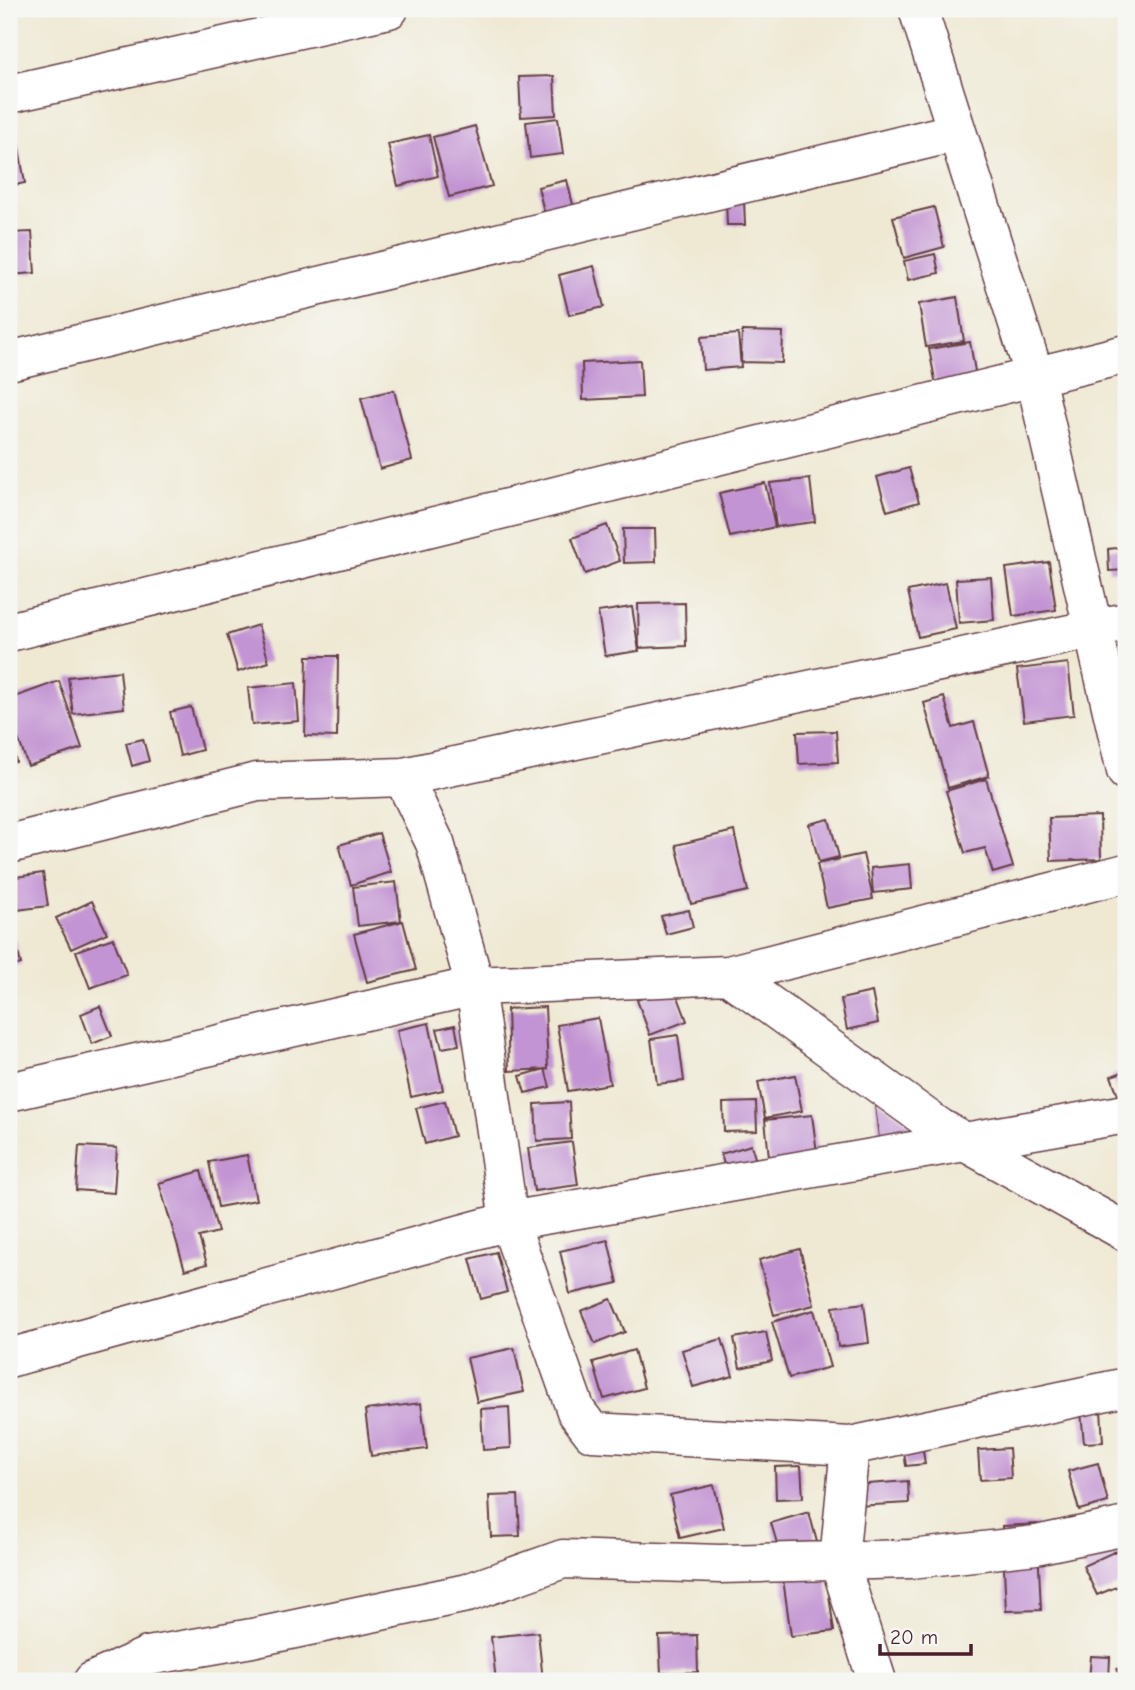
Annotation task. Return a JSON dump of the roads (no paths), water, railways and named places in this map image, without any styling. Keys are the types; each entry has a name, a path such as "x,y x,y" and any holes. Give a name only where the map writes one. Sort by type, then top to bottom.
{"street":[{"path":"9,94 389,9"},
{"path":"918,9 1035,377 1110,625 1126,771"},
{"path":"9,361 957,132"},
{"path":"9,632 1126,354"},
{"path":"9,844 257,782 403,777 1110,625"},
{"path":"403,777 435,843 475,986 509,1221 576,1411 592,1432 850,1446 1126,1387"},
{"path":"9,1092 475,986 728,975 1126,873"},
{"path":"728,975 940,1128 1126,1232"},
{"path":"9,1358 509,1221 1126,1114"},
{"path":"850,1446 839,1561 877,1681"},
{"path":"93,1681 148,1656 252,1638 467,1593 562,1559 720,1564 911,1559 1036,1545 1126,1526"}]}
